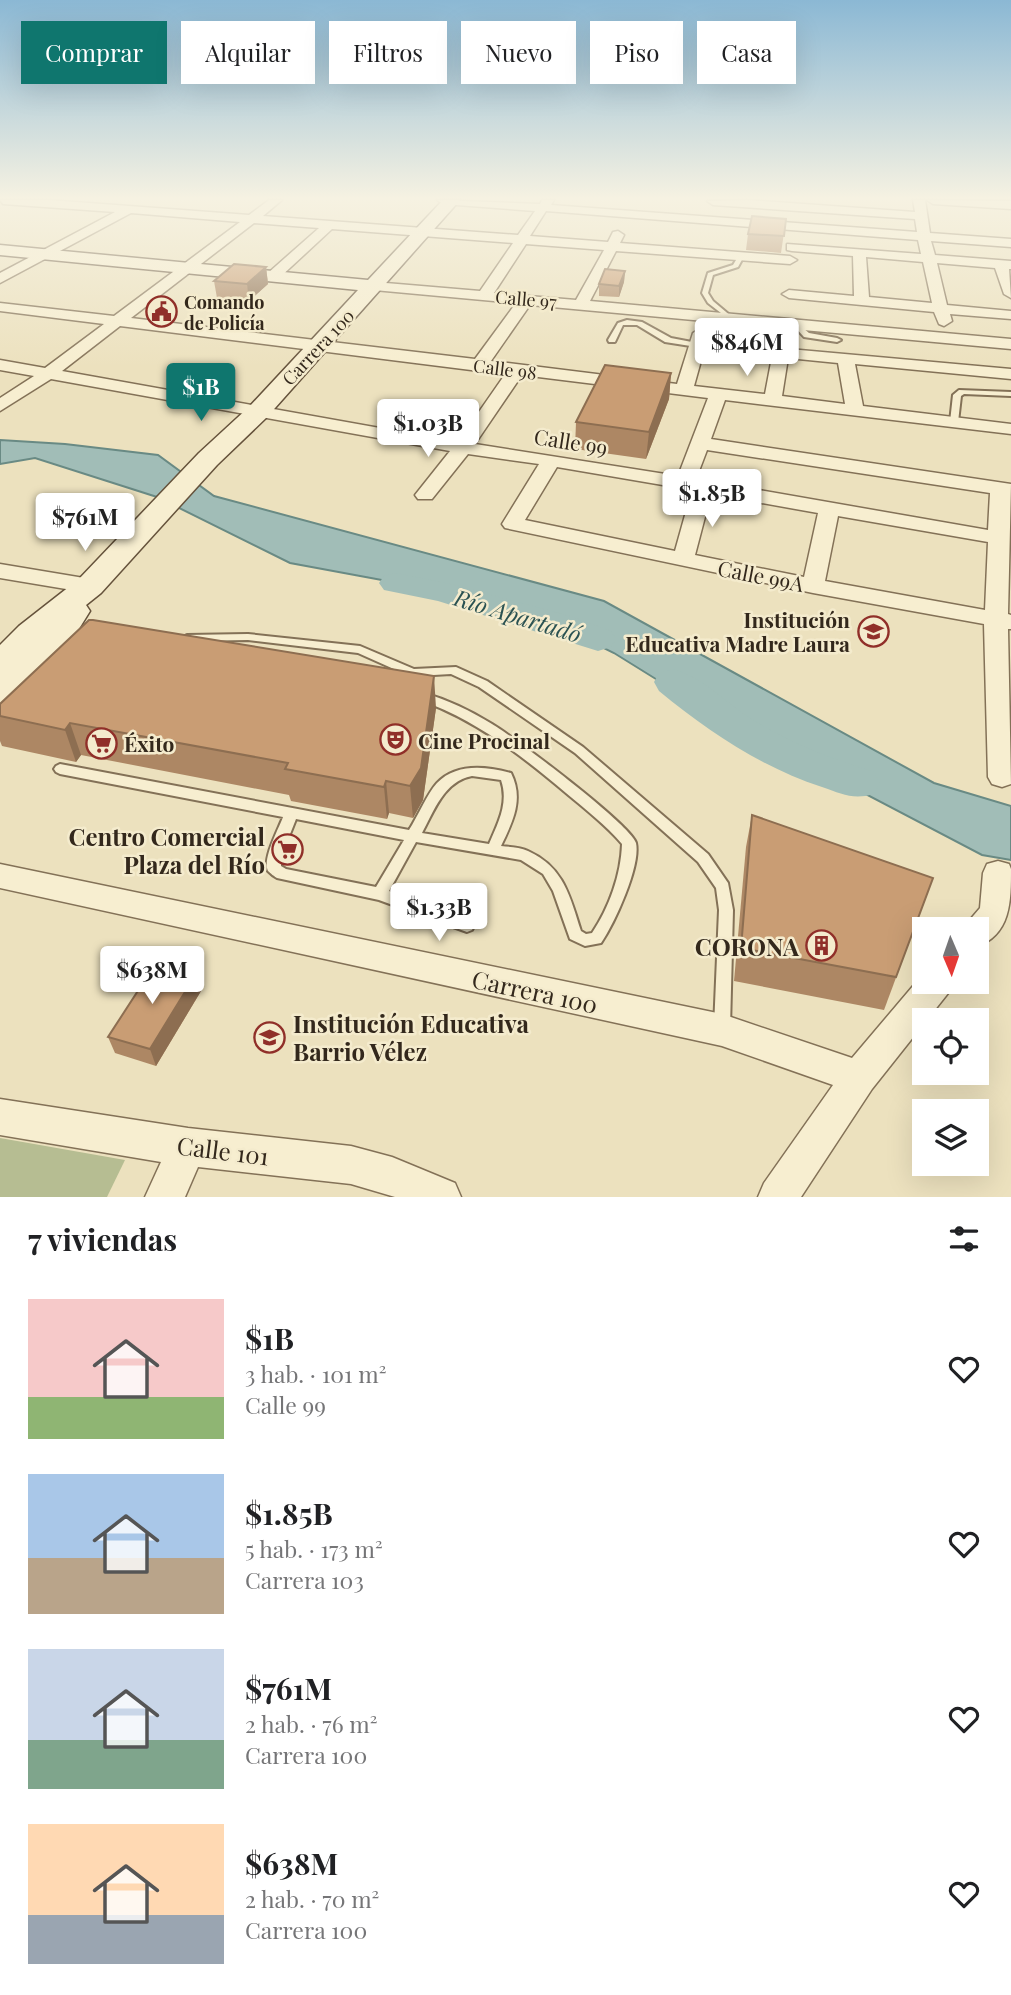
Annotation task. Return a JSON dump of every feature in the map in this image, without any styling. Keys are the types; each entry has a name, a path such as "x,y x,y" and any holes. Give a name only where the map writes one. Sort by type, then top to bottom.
{"main road":[{"name":"Calle 97","path":"65,256 363,285"},
{"name":"Carrera 100","path":"0,665 31,633 90,586 202,466 246,410 391,256"},
{"name":"Carrera 100","path":"0,699 63,639 90,586"}],"street":[{"path":"0,279 43,256"},
{"path":"0,406 48,374 205,256"},
{"path":"273,276 295,256"},
{"path":"485,295 512,256"},
{"path":"581,304 608,256"},
{"path":"741,256 790,271 862,301 1011,315"},
{"path":"774,401 779,354 791,323 790,271 794,256"},
{"path":"790,271 845,256"},
{"path":"859,256 862,301"},
{"path":"904,256 1005,264 1011,294"},
{"path":"929,258 949,338 952,369"},
{"name":"Calle 97","path":"363,285 1011,344"},
{"path":"479,366 527,299"},
{"name":"Calle 98","path":"0,307 1011,429"},
{"path":"684,390 706,315"},
{"path":"697,345 1011,374"},
{"path":"846,360 855,411"},
{"name":"Calle 99","path":"0,365 463,448 551,460 1006,539"},
{"path":"425,495 463,448 516,371"},
{"path":"683,560 700,443 718,394"},
{"path":"700,443 1006,489 1002,777"},
{"name":"Calle 99A","path":"551,460 512,524 1003,625"},
{"path":"813,586 829,509"},
{"path":"0,571 90,586"},
{"path":"994,922 998,873"},
{"name":"Carrera 100","path":"0,877 722,1030 859,1077"},
{"path":"778,1197 859,1077 927,994"},
{"name":"Calle 101","path":"0,1117 188,1147 351,1165 393,1176 442,1197"},
{"path":"164,1197 188,1147"}],"lane":[{"path":"730,318 710,302 705,293 710,274 736,266 741,256"},
{"path":"612,340 620,324 632,322 653,328 666,339 697,345"},
{"path":"791,323 807,335 837,340"},
{"path":"954,422 957,395 962,392 1011,394"},
{"path":"174,638 248,637 360,650 413,673 452,670 483,684 579,750 703,858 723,887 726,910 722,1030"},
{"path":"60,769 291,814 524,855 548,870 560,890 575,935 585,940 596,939 605,928 630,856 629,842 620,831 557,778 503,738 443,702 405,688 405,681 413,673"},
{"path":"380,894 441,787 456,774 482,772 506,776 513,790 511,807 493,849"},
{"path":"291,814 274,858 274,868 282,874 380,894 467,926"}],"green space":[{"path":"0,1138 125,1160 107,1197 0,1197"}],"water":[{"path":"0,440 65,444 158,455 214,496 604,601 934,783 1011,806 1011,860 982,855 709,712 614,653 517,605 290,563 157,497 35,458 0,464"}],"building":[{"path":"234,264 266,267 247,284 214,281"},
{"path":"605,269 625,271 619,286 599,284"},
{"path":"605,365 671,373 649,432 576,422"},
{"path":"89,620 434,676 421,768 410,786 386,781 384,787 285,769 288,763 70,723 65,730 0,716 0,704"},
{"name":"CORONA","path":"752,815 933,878 918,917 912,917 912,934 896,977 741,948"},
{"path":"156,963 196,974 150,1049 108,1037"}],"waterway":[{"name":"Río Apartadó","path":"396,583 443,592 560,625 598,639"},
{"name":"Río Apartadó","path":"673,682 757,741 804,765 859,783"}],"place":[{"name":"Comando de Policía","path":"161,312"},
{"name":"Institución Educativa Madre Laura","path":"873,631"},
{"name":"Cine Procinal","path":"395,740"},
{"name":"Éxito","path":"101,743"},
{"name":"Centro Comercial Plaza del Río","path":"288,850"},
{"name":"CORONA","path":"822,946"},
{"name":"Institución Educativa Barrio Vélez","path":"270,1037"}]}
